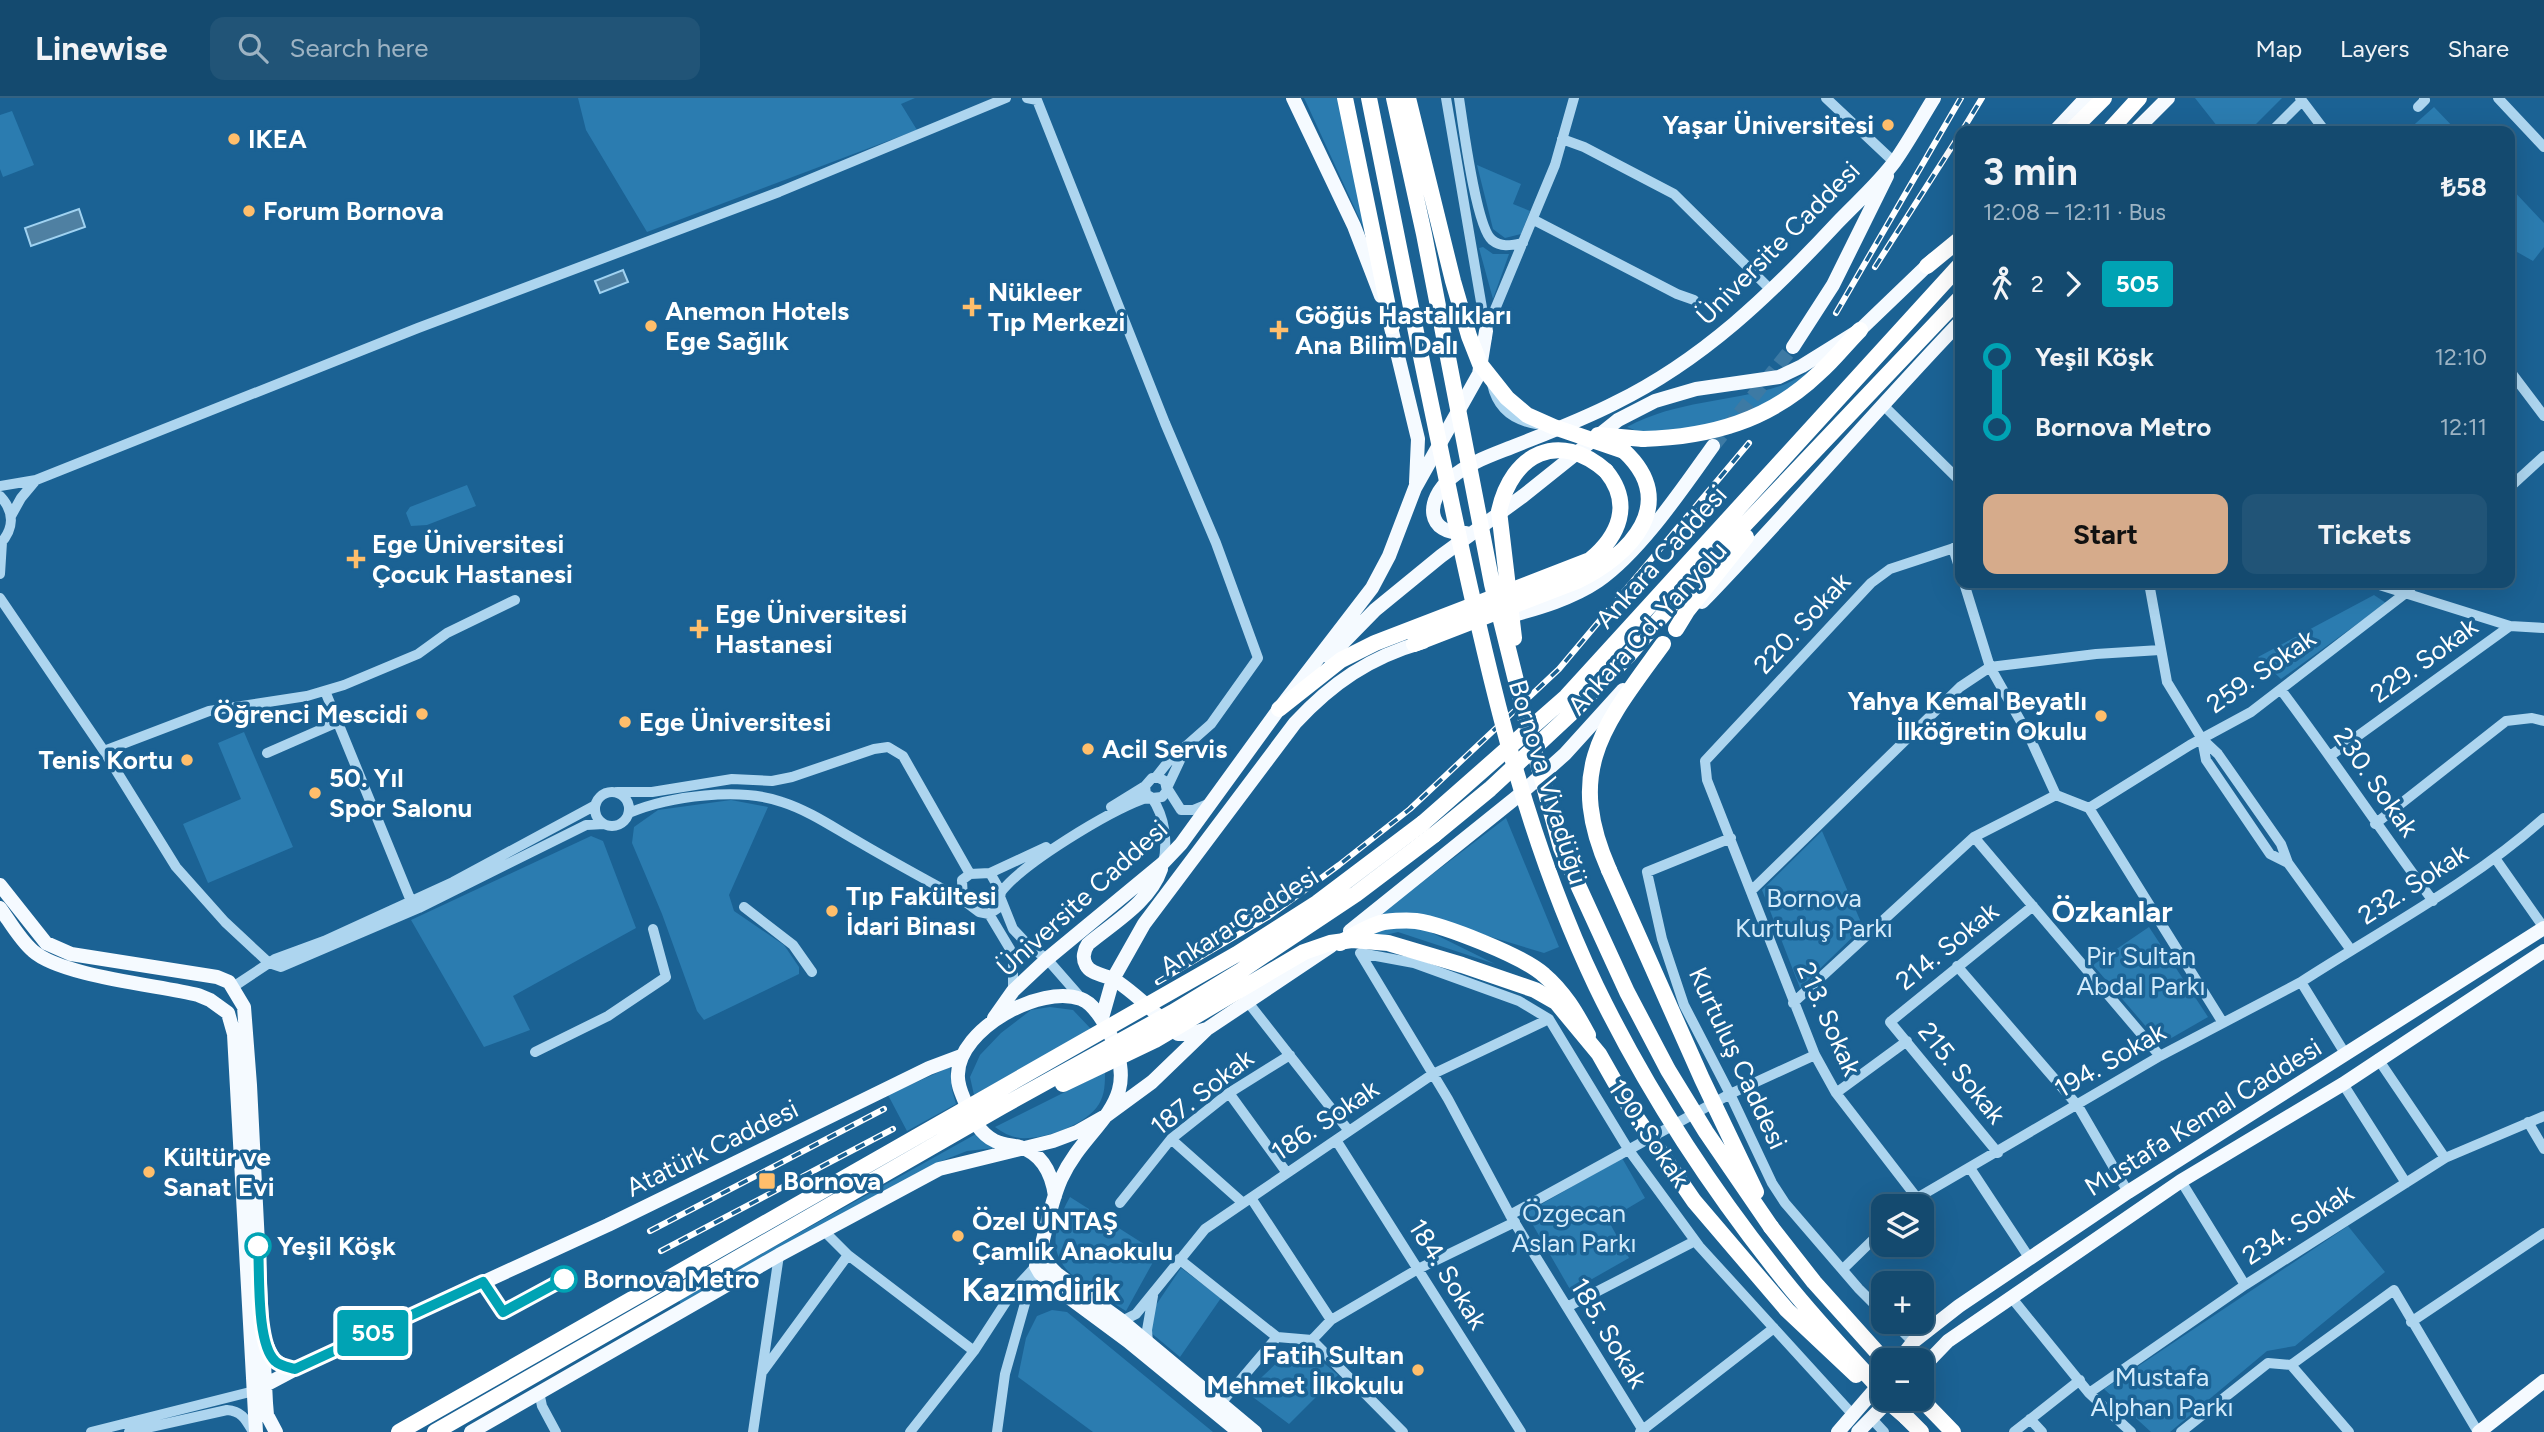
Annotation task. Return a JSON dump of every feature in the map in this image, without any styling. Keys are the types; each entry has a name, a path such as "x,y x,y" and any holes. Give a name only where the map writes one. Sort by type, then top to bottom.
{"highway":[{"path":"1345,98 1392,326"},
{"name":"Bornova Viyadüğü","path":"1369,98 1485,657 1510,756 1553,885 1596,985 1662,1107 1713,1186 1786,1283 1871,1379"},
{"name":"Bornova Viyadüğü","path":"1394,98 1424,233 1492,584 1561,848 1626,992 1668,1070 1706,1132 1771,1227 1814,1282 1873,1348"},
{"path":"1408,98 1453,281 1480,365 1507,398 1527,415 1554,428 1575,427 1643,439 1681,438 1712,432 1734,426 1774,408 1818,375 1860,330"},
{"path":"2076,126 2104,98"},
{"path":"2088,126 2113,98"},
{"path":"2114,126 2139,98"},
{"path":"1927,266 1955,243"},
{"name":"Ankara Caddesi","path":"435,1432 1242,970 1356,894 1429,829 1566,697 1955,270"},
{"name":"Ankara Caddesi","path":"399,1432 1237,954 1490,789 1628,656 1696,576 1955,303"},
{"path":"1414,644 1597,571 1632,538 1643,523 1651,498 1646,477 1639,464 1623,451 1575,427"},
{"path":"1676,629 1687,611 1817,448"},
{"path":"1279,709 1341,660 1375,643 1573,568 1590,560 1606,546 1616,531 1620,503 1617,490 1606,471 1582,454 1554,450 1539,454 1522,465 1510,478 1503,493 1499,511 1524,713"},
{"path":"1663,644 1611,716 1597,747 1590,777 1592,821 1598,846 1771,1227"},
{"path":"1325,950 1374,925 1417,921 1518,958 1542,973 1563,993 1628,1105 1694,1201 1787,1310 1833,1355 1871,1385"},
{"path":"1001,1107 1056,1087 1155,1040 1304,952 1329,943 1352,940 1388,943 1535,990 1556,1002 1599,1054"},
{"path":"1900,1411 1921,1432"},
{"path":"1933,1411 1953,1432"}],"main road":[{"path":"1293,98 1354,226 1392,326 1418,439 1416,488"},
{"name":"Üniversite Caddesi","path":"1476,531 1452,534 1437,522 1432,514 1432,505 1444,484 1457,473 1483,459 1575,427 1675,370 1740,320 1894,162 1934,98"},
{"path":"2060,126 2086,98"},
{"path":"2140,126 2168,98"},
{"path":"1793,347 1833,285 1894,162"},
{"path":"1279,709 1375,610 1618,420 1655,401 1696,389 1779,377 1802,366 1860,330 1955,237"},
{"name":"Ankara Cd. Yanyolu","path":"1107,1115 1152,1082 1207,1029 1325,950 1391,900 1518,796 1564,754 1955,327"},
{"path":"1279,709 1372,588 1389,556 1416,488 1479,374 1486,331"},
{"path":"1102,1018 1115,974 1144,924 1303,714 1320,696 1346,676 1414,644 1539,608 1597,582 1621,561 1664,513 1713,446"},
{"name":"Üniversite Caddesi","path":"992,1022 1013,990 1162,864 1181,844 1279,709"},
{"path":"1162,864 1158,877 1142,898 1088,944 1084,952 1086,965 1095,973 1115,974 1178,1034 1207,1029"},
{"path":"0,885 46,943 71,954 232,987 244,1007 264,1339 254,1432"},
{"path":"0,908 31,950 48,962 82,972 168,987 215,1003 228,1013 234,1034 260,1389 276,1432"},
{"name":"Mustafa Kemal Caddesi","path":"1908,1348 1959,1306 2128,1192 2544,928"},
{"name":"Mustafa Kemal Caddesi","path":"1934,1356 1948,1341 2181,1181 2343,1084 2544,951"},
{"path":"215,1003 232,987"},
{"path":"1055,1196 1052,1179 1041,1160 1023,1148 996,1141 980,1129 971,1117 960,1089 958,1074 961,1056 992,1022 1019,1006 1046,998 1066,996 1082,999 1102,1018 1119,1055 1122,1072 1118,1094 1107,1115 1065,1171 1055,1196 1036,1266 1051,1284 1128,1341 1239,1432"},
{"name":"Atatürk Caddesi","path":"295,1369 747,1159 930,1067 961,1056"},
{"path":"471,1432 779,1255 939,1169 1052,1142 1107,1115"},
{"path":"1041,1249 1057,1274 1122,1321 1255,1432"},
{"path":"264,1339 272,1359 281,1366 295,1369"},
{"path":"260,1389 295,1369"},
{"path":"2478,1432 2544,1381"},
{"path":"1838,1432 1871,1395"},
{"path":"1858,1432 1877,1411"}],"street":[{"path":"0,486 36,480 418,328 779,192 1006,98"},
{"path":"963,900 962,880 970,874 990,873 1042,849 1156,777 1168,762 1211,724 1258,658 1216,543 1165,424 1037,100 1027,98"},
{"path":"1446,98 1486,331 1494,394 1506,411 1521,421 1535,425 1575,427"},
{"path":"1458,98 1481,222 1493,242 1506,247 1523,243"},
{"path":"1486,331 1534,220 1563,139 1574,98"},
{"path":"1826,98 1894,162"},
{"path":"2498,98 2544,147"},
{"path":"2277,126 2301,100 2321,126"},
{"path":"1563,139 1584,146 1674,194 1771,290"},
{"path":"1534,220 1677,294 1694,300"},
{"path":"2515,378 2544,416"},
{"path":"1882,404 1955,476"},
{"path":"2515,482 2544,456"},
{"path":"0,573 1,543 8,535 11,516 36,480"},
{"path":"0,496 8,506 11,516"},
{"name":"220. Sokak","path":"1705,761 1871,583 1890,569 1955,547"},
{"path":"1966,588 1990,667 2029,736 2056,795 2089,808 2223,1023"},
{"path":"2150,588 2167,682 2202,739 2206,760 2270,854 2288,863 2351,950"},
{"path":"2392,588 2510,626 2544,628"},
{"name":"259. Sokak","path":"2089,808 2251,712 2411,588"},
{"path":"0,598 104,751 176,867 225,922 269,963 281,967 419,908 586,825 619,825 629,813 646,806 702,797 750,794 783,802 819,818 963,900 979,912 989,914 998,908 1001,896 1023,870 1049,851 1135,802 1162,797 1176,765 1189,745"},
{"path":"104,751 209,711 326,691 418,654 447,633 515,600"},
{"name":"229. Sokak","path":"2330,756 2510,626"},
{"path":"1751,891 1960,687 1990,667 2096,654 2160,650"},
{"name":"230. Sokak","path":"2281,690 2433,901"},
{"path":"326,691 411,901"},
{"path":"2375,824 2506,720 2532,718 2544,721"},
{"path":"267,753 338,722"},
{"path":"232,987 269,963 453,882 594,806 603,794 652,792 732,779 772,781 792,777 874,749 888,747 903,757 970,874"},
{"name":"213. Sokak","path":"1705,761 1707,780 1815,1055 1836,1093 1907,1194"},
{"path":"1156,777 1165,781 1181,810 1193,810 1210,803"},
{"path":"1145,786 1146,794 1152,798 1162,816 1165,855 1162,864"},
{"path":"617,792 626,798 629,813"},
{"path":"1793,1003 1973,837 2056,795"},
{"path":"594,806 597,819 604,824"},
{"name":"232. Sokak","path":"2301,982 2433,901 2495,858 2544,818"},
{"path":"1973,837 2160,1056"},
{"name":"Kurtuluş Caddesi","path":"1731,838 1647,872 1662,939 1684,1005 1772,1183 1784,1203 1871,1301"},
{"path":"2495,858 2544,928"},
{"path":"990,873 1013,929 1029,946 1047,959 1082,999"},
{"name":"214. Sokak","path":"1891,1021 2033,906"},
{"path":"744,907 793,945 812,972"},
{"path":"989,914 1010,949 1013,959 1013,990"},
{"path":"535,1052 608,1016 666,977 653,929"},
{"name":"190. Sokak","path":"1360,953 1414,963 1519,1001 1549,1019 1628,1149 1695,1241 1854,1416"},
{"name":"185. Sokak","path":"1360,953 1433,1074 1513,1218 1642,1431"},
{"path":"1957,966 2078,1105 2128,1192"},
{"path":"2301,982 2346,1055"},
{"name":"194. Sokak","path":"1926,1194 2160,1056 2301,982"},
{"path":"1247,1001 1349,1131"},
{"name":"186. Sokak","path":"1122,1321 1136,1314 1205,1229 1433,1074 1549,1019"},
{"name":"215. Sokak","path":"1891,1021 1998,1153"},
{"path":"1836,1093 1907,1041"},
{"name":"187. Sokak","path":"1120,1203 1171,1139 1229,1093 1290,1055"},
{"path":"1312,1340 1331,1321 1628,1149 1730,1094 1815,1055"},
{"path":"2378,1059 2445,1158"},
{"path":"2343,1084 2406,1183"},
{"path":"1229,1093 1287,1173"},
{"name":"234. Sokak","path":"2089,1393 2245,1286 2445,1158 2544,1116"},
{"path":"2528,1122 2544,1149"},
{"path":"1171,1139 1247,1200 1331,1321"},
{"name":"184. Sokak","path":"1336,1140 1521,1432"},
{"path":"1970,1168 2030,1259"},
{"path":"2181,1181 2245,1286"},
{"path":"824,1231 848,1255 974,1351"},
{"path":"2411,1322 2544,1233"},
{"path":"1567,1307 1695,1241"},
{"path":"1843,1269 1871,1242"},
{"path":"753,1432 779,1255"},
{"path":"761,1373 848,1255"},
{"path":"1179,1259 1277,1338 1312,1340 1403,1432"},
{"path":"910,1432 974,1351 1013,1291 1036,1266"},
{"path":"997,1432 1005,1374 1036,1266"},
{"path":"2181,1432 2267,1363 2291,1365 2394,1290 2478,1432"},
{"name":"186. Sokak","path":"1148,1343 1147,1330 1154,1294"},
{"path":"2011,1297 2089,1393 2131,1432"},
{"path":"1642,1431 1774,1328"},
{"path":"1905,1334 1913,1342"},
{"path":"1221,1403 1277,1338"},
{"path":"2291,1365 2348,1432"},
{"path":"2014,1432 2080,1380"},
{"path":"91,1432 260,1389"},
{"path":"539,1392 542,1406 556,1432"},
{"path":"129,1432 227,1410 234,1410 243,1416 254,1432"},
{"path":"1871,1418 1884,1432"},
{"path":"2030,1419 2042,1432"}],"green space":[{"path":"578,98 915,98 901,104 917,130 647,232 586,130"},
{"path":"1304,98 1339,98 1367,235 1306,102"},
{"path":"2195,98 2282,98 2254,126 2217,126"},
{"path":"2434,107 2452,126 2413,126"},
{"path":"12,111 34,165 3,177 0,169 0,115"},
{"path":"1477,165 1521,184 1513,204 1530,211 1521,234 1505,238 1493,229"},
{"path":"2515,192 2544,223 2544,247 2533,261 2515,251"},
{"path":"1483,247 1493,254 1509,254 1493,299 1479,248"},
{"path":"1832,356 1811,376 1733,424 1651,437 1627,427 1665,412 1780,386 1800,377"},
{"path":"467,485 476,506 427,525 411,526 406,513 410,507"},
{"path":"2374,595 2386,603 2281,679 2258,657"},
{"path":"244,732 293,847 208,883 183,824 241,799 218,743"},
{"path":"731,800 768,807 729,895 734,911 784,945 799,967 799,974 704,1020 697,1011 662,914 632,843 634,827 658,810"},
{"path":"1506,818 1559,947 1544,953 1415,914 1379,915"},
{"name":"Bornova Kurtuluş Parkı","path":"1822,831 1863,927 1800,988 1762,890"},
{"path":"591,836 603,841 636,928 513,996 530,1030 484,1047 411,920"},
{"path":"1414,924 1495,964 1398,932 1377,937 1366,934 1386,926"},
{"name":"Pir Sultan Abdal Parkı","path":"2149,927 2208,1017 2161,1044 2093,965"},
{"path":"1050,1007 1073,1010 1091,1029 974,1095 970,1077 980,1055 1001,1033 1031,1010"},
{"path":"950,1067 956,1104 907,1131 888,1095"},
{"path":"1105,1072 1104,1092 1099,1104 1075,1125 1052,1134 1030,1138 1013,1137 995,1127"},
{"path":"976,1134 994,1148 967,1151 939,1162 681,1305 679,1300"},
{"name":"Özgecan Aslan Parkı","path":"1622,1158 1645,1198 1608,1220 1629,1258 1571,1291 1526,1213"},
{"path":"1070,1197 1158,1253 1126,1311 1076,1278 1065,1267 1058,1254 1056,1239 1059,1220"},
{"name":"Mustafa Alphan Parkı","path":"2348,1226 2385,1272 2295,1346 2267,1351 2170,1432 2151,1432 2104,1389"},
{"path":"1181,1268 1221,1298 1180,1357 1150,1332 1156,1305"},
{"path":"1052,1310 1067,1312 1213,1432 1093,1432 1018,1377 1026,1338 1037,1316"},
{"path":"1299,1342 1338,1375 1289,1424 1246,1392"}],"shaded area":[{"path":"79,209 85,227 31,246 25,228"},
{"path":"623,270 628,282 600,293 595,281"}],"tunnel":[{"path":"1713,446 1793,347"}],"railway":[{"path":"1836,313 1961,98"},
{"path":"1965,126 1982,98"},
{"path":"1875,267 1955,142"},
{"path":"1158,982 1268,917 1410,809 1559,669 1749,443"},
{"path":"1200,946 1306,877"},
{"path":"650,1231 884,1109"},
{"path":"661,1251 893,1129"}],"bus line":[{"name":"505","path":"258,1246 264,1339 272,1359 281,1366 295,1369 483,1282 503,1312 564,1279"}],"place":[{"name":"Yaşar Üniversitesi","path":"1888,125"},
{"name":"IKEA","path":"234,139"},
{"name":"Forum Bornova","path":"249,211"},
{"name":"Nükleer Tıp Merkezi","path":"972,307"},
{"name":"Anemon Hotels Ege Sağlık","path":"651,326"},
{"name":"Göğüs Hastalıkları Ana Bilim Dalı","path":"1279,330"},
{"name":"Ege Üniversitesi Çocuk Hastanesi","path":"356,559"},
{"name":"Ege Üniversitesi Hastanesi","path":"699,629"},
{"name":"Öğrenci Mescidi","path":"422,714"},
{"name":"Yahya Kemal Beyatlı İlköğretin Okulu","path":"2101,716"},
{"name":"Ege Üniversitesi","path":"625,722"},
{"name":"Acil Servis","path":"1088,749"},
{"name":"Tenis Kortu","path":"187,760"},
{"name":"50. Yıl Spor Salonu","path":"315,793"},
{"name":"Tıp Fakültesi İdari Binası","path":"832,911"},
{"name":"Kültür ve Sanat Evi","path":"149,1172"},
{"name":"Bornova","path":"767,1181"},
{"name":"Özel ÜNTAŞ Çamlık Anaokulu","path":"958,1236"},
{"name":"Yeşil Köşk","path":"258,1246"},
{"name":"Bornova Metro","path":"564,1279"},
{"name":"Fatih Sultan Mehmet İlkokulu","path":"1418,1370"}],"district":[{"name":"Özkanlar","path":"2112,911"},
{"name":"Kazımdirik","path":"1041,1289"}]}
